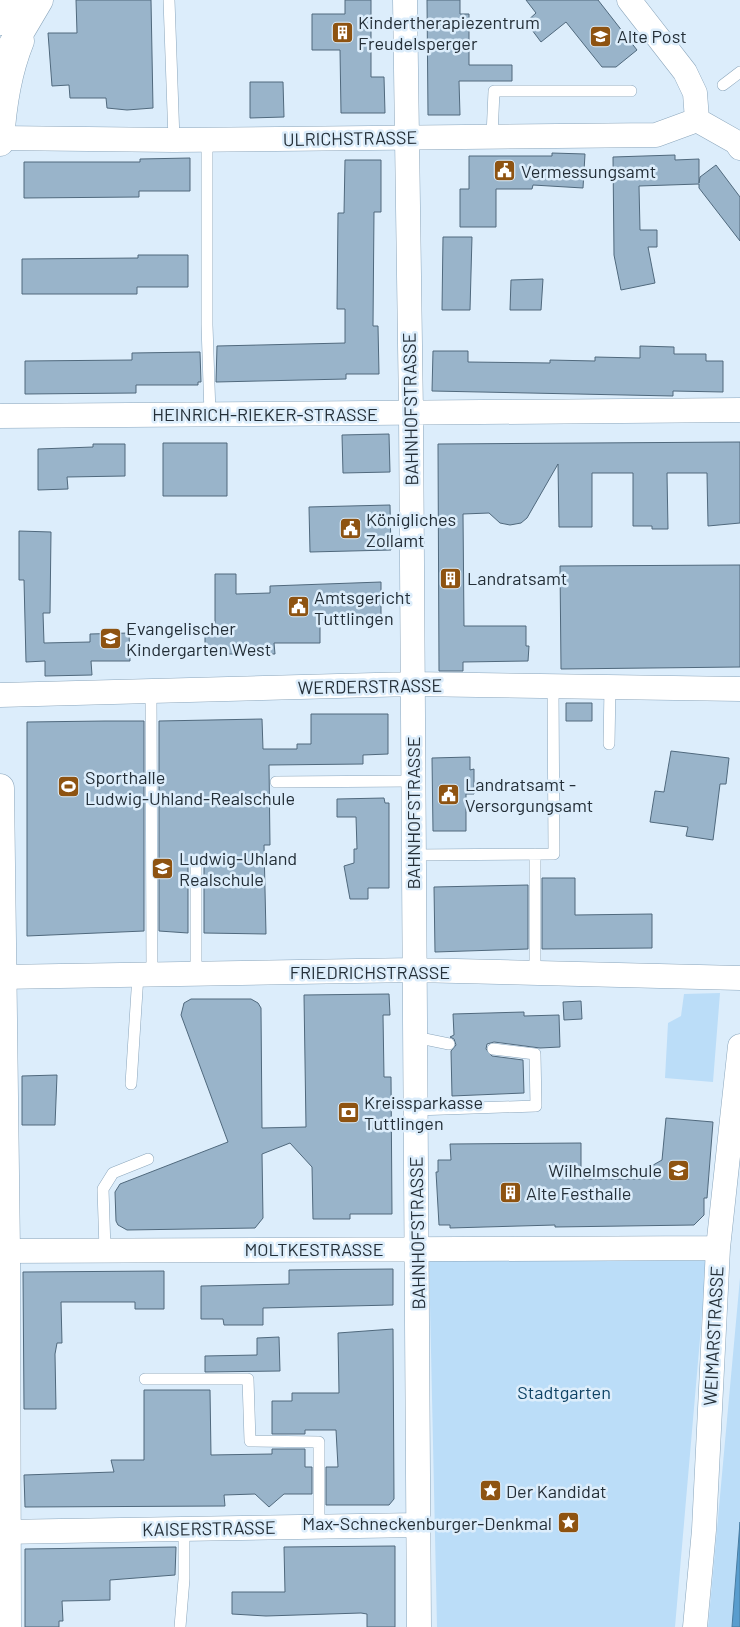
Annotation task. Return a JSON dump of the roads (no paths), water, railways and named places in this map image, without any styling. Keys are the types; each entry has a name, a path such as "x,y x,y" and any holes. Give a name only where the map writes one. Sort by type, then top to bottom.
{"street":[{"name":"BAHNHOFSTRASSE","path":"404,0 411,412 419,1627"},
{"path":"629,0 685,72 695,92 697,120 736,142 740,148"},
{"path":"0,21 27,5"},
{"path":"0,66 27,5"},
{"path":"0,142 3,104 27,5"},
{"name":"ULRICHSTRASSE","path":"0,138 207,140 656,135 697,120"},
{"name":"HEINRICH-RIEKER-STRASSE","path":"0,416 740,410"},
{"name":"WERDERSTRASSE","path":"0,695 412,684 740,689"},
{"path":"0,788 3,1532 7,1627"},
{"name":"FRIEDRICHSTRASSE","path":"0,977 414,970 740,978"},
{"name":"WEIMARSTRASSE","path":"696,1627 704,1530 718,1248 740,1046"},
{"name":"MOLTKESTRASSE","path":"3,1251 718,1248"},
{"name":"KAISERSTRASSE","path":"3,1532 418,1525"}],"lane":[{"path":"169,0 174,140"},
{"path":"723,85 740,72"},
{"path":"492,136 494,90 631,91"},
{"path":"207,140 207,325 210,414"},
{"path":"413,855 554,854 553,686"},
{"path":"609,744 610,687"},
{"path":"131,1084 145,975 151,691"},
{"path":"276,782 413,780"},
{"path":"535,854 535,973"},
{"path":"196,862 196,974"},
{"path":"415,1036 449,1044"},
{"path":"415,1110 536,1106 535,1054 493,1049"},
{"path":"105,1250 103,1189 113,1173 148,1159"},
{"path":"146,1379 248,1379 250,1441 319,1442 319,1527"},
{"path":"180,1627 184,1579 184,1529"}],"water":[{"path":"740,1522 740,1627 732,1627"}],"place":[{"name":"Kindertherapiezentrum Freudelsperger","path":"342,32"},
{"name":"Alte Post","path":"601,36"},
{"name":"Vermessungsamt","path":"505,171"},
{"name":"Königliches Zollamt","path":"350,529"},
{"name":"Landratsamt","path":"451,578"},
{"name":"Amtsgericht Tuttlingen","path":"298,607"},
{"name":"Evangelischer Kindergarten West","path":"110,638"},
{"name":"Sporthalle Ludwig-Uhland-Realschule","path":"69,787"},
{"name":"Landratsamt - Versorgungsamt","path":"449,794"},
{"name":"Ludwig-Uhland Realschule","path":"163,868"},
{"name":"Kreissparkasse Tuttlingen","path":"348,1112"},
{"name":"Wilhelmschule","path":"678,1170"},
{"name":"Alte Festhalle","path":"510,1193"},
{"name":"Der Kandidat","path":"490,1491"},
{"name":"Max-Schneckenburger-Denkmal","path":"568,1523"}],"park label":[{"name":"Stadtgarten","path":"564,1392"}]}
